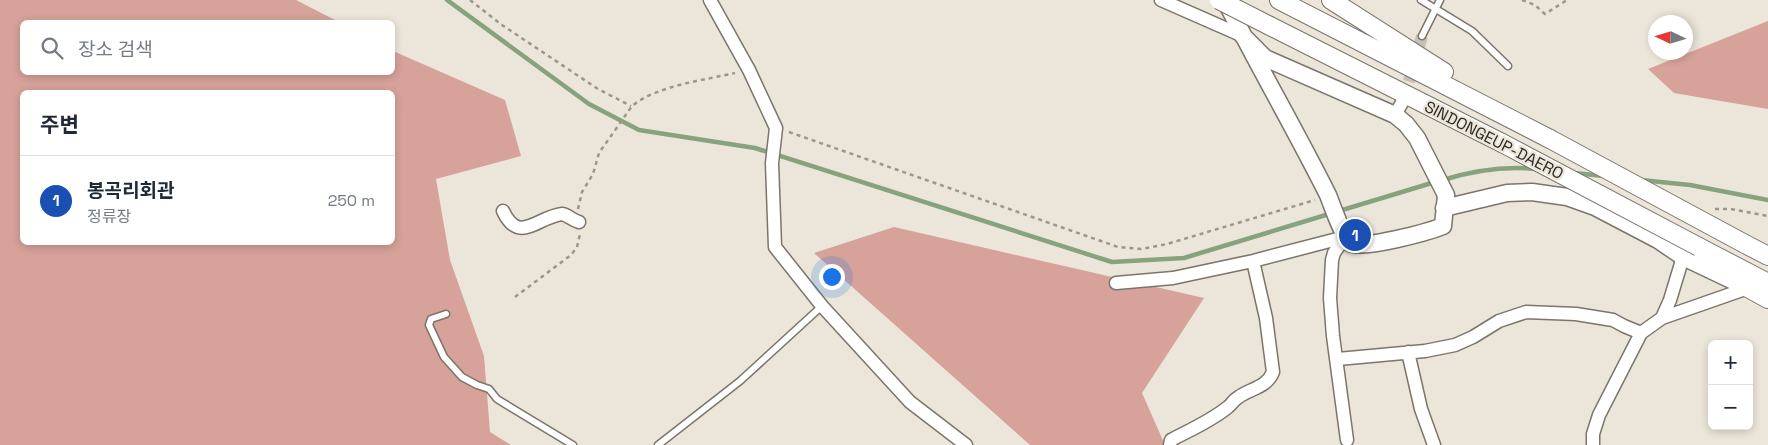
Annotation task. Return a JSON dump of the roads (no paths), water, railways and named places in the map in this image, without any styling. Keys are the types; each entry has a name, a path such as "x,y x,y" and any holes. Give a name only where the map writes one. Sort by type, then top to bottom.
{"main road":[{"name":"SINDONGEUP-DAERO","path":"1219,0 1502,143 1768,283"},
{"name":"SINDONGEUP-DAERO","path":"1279,0 1550,139 1768,256"},
{"path":"1331,0 1550,139"},
{"path":"1748,288 1768,298"}],"street":[{"path":"710,0 749,70 775,132 772,163 775,247 822,306 910,402 966,445"},
{"path":"1161,0 1243,36 1265,58 1395,115 1417,138 1432,166 1445,202 1443,226 1395,240 1351,244 1344,233 1330,200 1243,36 1225,0"},
{"path":"1395,115 1404,99"},
{"path":"1445,202 1507,193 1532,192 1567,197 1595,207 1658,240 1683,257 1748,288"},
{"path":"503,211 511,225 516,227 529,226 562,214 566,214 572,220 579,222"},
{"path":"1116,283 1173,278 1253,261 1344,233"},
{"path":"1344,233 1334,253 1330,274 1331,311 1347,440"},
{"path":"1662,318 1670,300 1683,257"},
{"path":"1170,445 1171,440 1208,421 1238,398 1270,380 1273,372 1266,318 1253,261"},
{"path":"1593,445 1593,434 1599,415 1641,333 1662,318 1748,288"},
{"path":"1338,359 1424,351 1462,342 1476,336 1499,321 1526,312 1571,313 1613,320 1641,333"},
{"path":"1408,352 1421,410 1434,445"}],"lane":[{"path":"1421,0 1472,31 1508,66"},
{"path":"1422,36 1440,0"},
{"path":"658,445 740,381 822,306"},
{"path":"446,314 431,319 429,325 444,357 462,377 489,390 497,399 573,445"}],"waterway":[{"path":"447,0 589,104 639,130 755,148 1112,262 1184,258 1435,182"},
{"path":"1443,180 1489,170 1536,169"},
{"path":"1574,173 1604,176"},
{"path":"1641,180 1690,185 1768,200"}],"tunnel":[{"path":"1404,99 1422,36"}],"place":[{"name":"봉곡리회관","path":"1355,235"}]}
